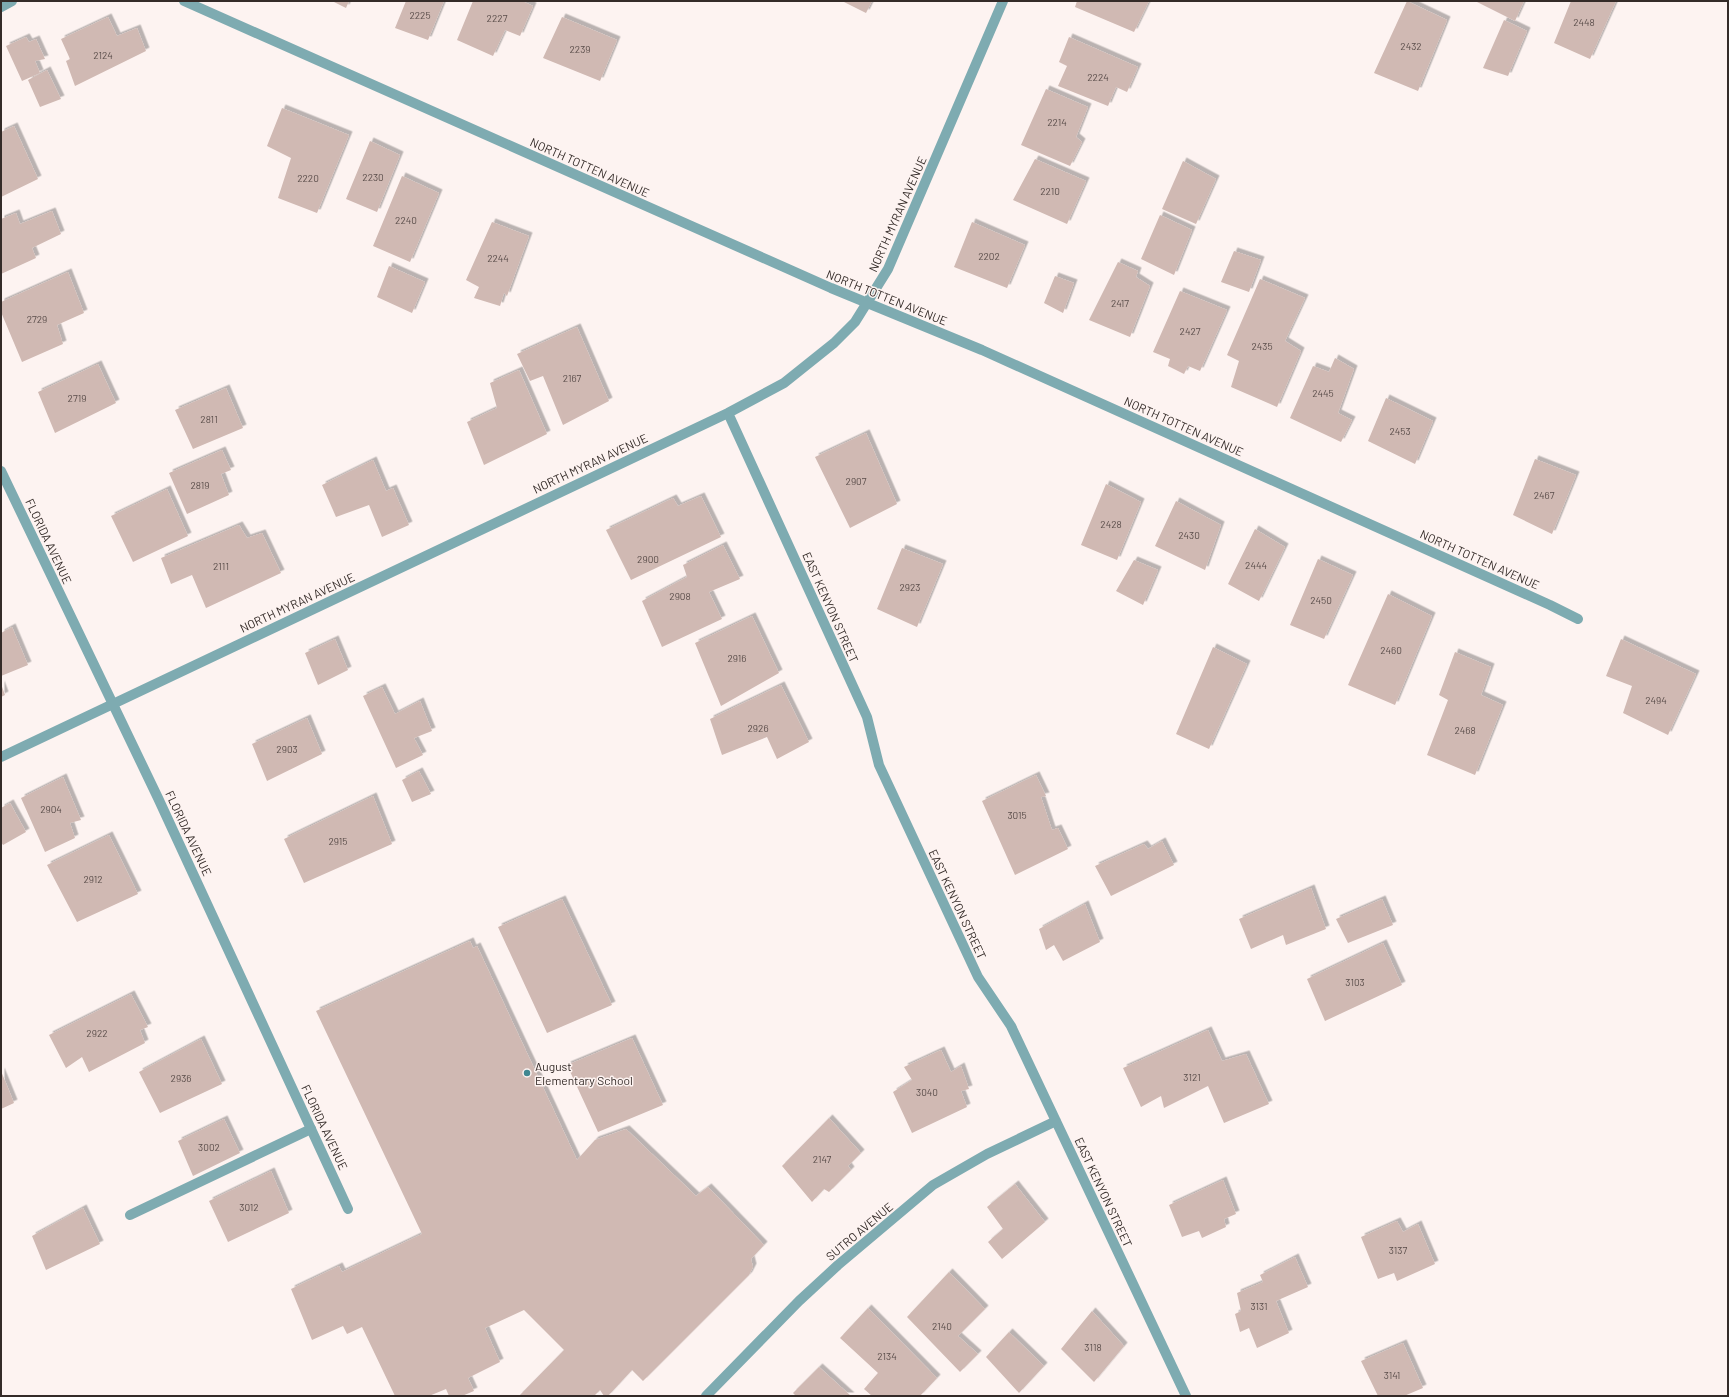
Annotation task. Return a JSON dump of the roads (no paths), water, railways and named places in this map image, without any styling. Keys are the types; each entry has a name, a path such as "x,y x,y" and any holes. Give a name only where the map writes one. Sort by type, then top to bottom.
{"street":[{"path":"1,7 12,1"},
{"name":"NORTH TOTTEN AVENUE","path":"184,1 830,288 868,302 982,350 1543,601 1578,619"},
{"name":"NORTH MYRAN AVENUE","path":"1,757 728,413 784,382 803,368 834,343 855,322 888,269 1003,1"},
{"name":"EAST KENYON STREET","path":"728,413 867,717 879,765 978,978 1011,1026 1186,1396"},
{"name":"FLORIDA AVENUE","path":"1,471 158,798 348,1209"},
{"name":"SUTRO AVENUE","path":"706,1396 832,1270 934,1185 987,1154 1056,1121"},
{"path":"130,1215 311,1129"}],"place":[{"name":"August Elementary School","path":"527,1073"}]}
